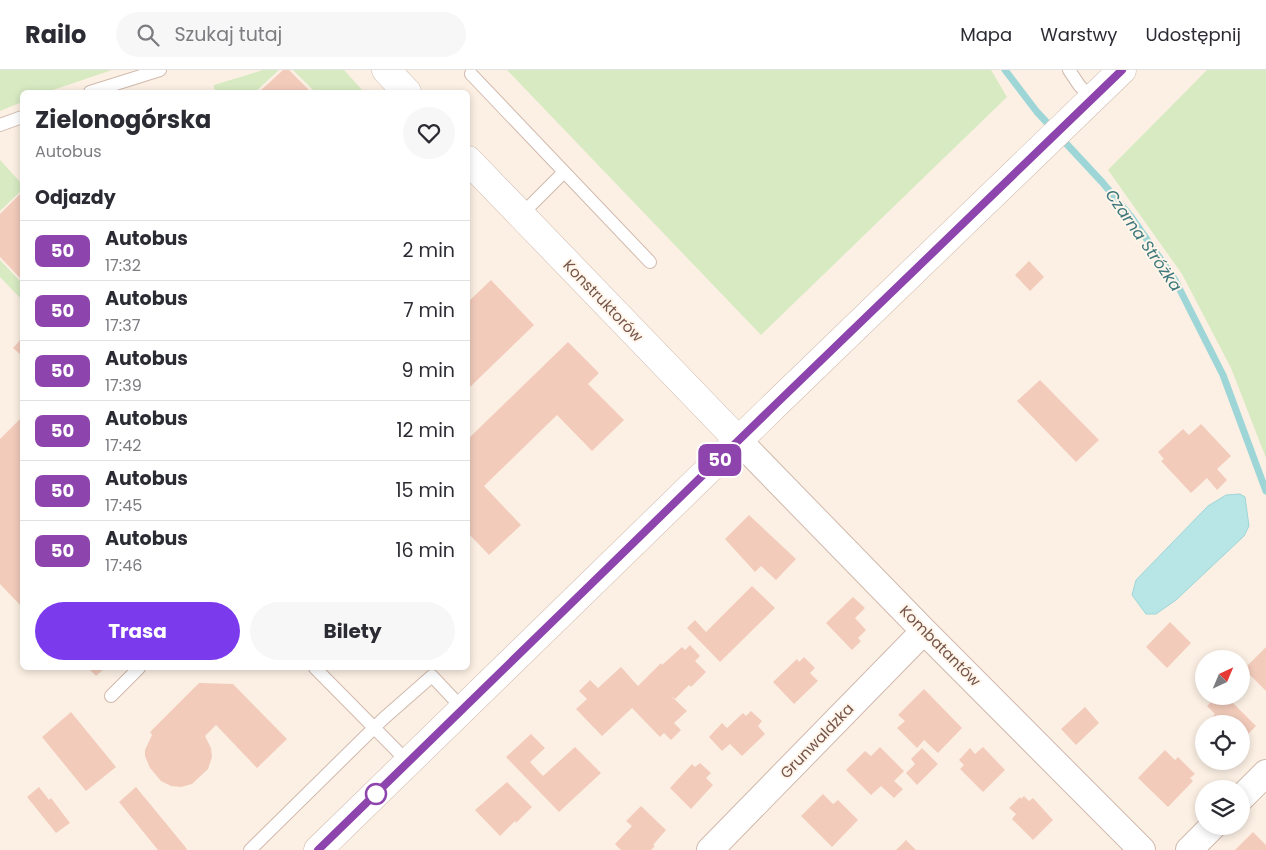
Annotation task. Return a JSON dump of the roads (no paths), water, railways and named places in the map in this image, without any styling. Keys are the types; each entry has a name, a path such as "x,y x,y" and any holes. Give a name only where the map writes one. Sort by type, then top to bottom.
{"street":[{"path":"386,70 404,90"},
{"path":"318,850 1122,70"},
{"name":"Konstruktorów","path":"470,162 739,441"},
{"name":"Kombatantów","path":"739,441 924,631 1142,850"},
{"name":"Grunwaldzka","path":"710,850 924,631"},
{"path":"1250,789 1266,773"},
{"path":"1189,850 1203,835"}],"lane":[{"path":"98,90 160,70"},
{"path":"1069,70 1079,85 1082,108"},
{"path":"471,74 650,262"},
{"path":"0,125 20,118"},
{"path":"520,216 564,172"},
{"path":"111,696 138,670"},
{"path":"317,670 408,762"},
{"path":"250,850 375,727 432,676 464,709"}],"water":[{"path":"1240,494 1245,497 1249,526 1244,536 1176,600 1156,614 1146,614 1132,595 1136,580 1208,506 1226,495"}],"waterway":[{"name":"Czarna Stróżka","path":"1005,70 1037,112 1054,130"},
{"name":"Czarna Stróżka","path":"1061,138 1132,218 1175,280 1223,375 1266,491"}]}
